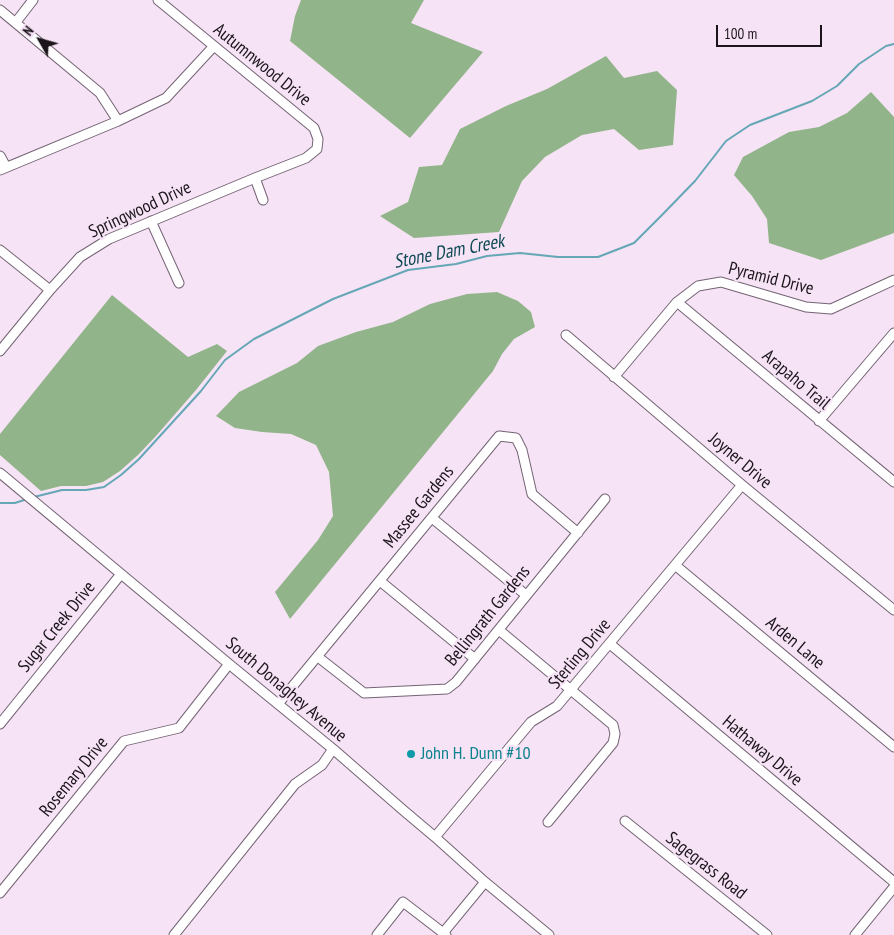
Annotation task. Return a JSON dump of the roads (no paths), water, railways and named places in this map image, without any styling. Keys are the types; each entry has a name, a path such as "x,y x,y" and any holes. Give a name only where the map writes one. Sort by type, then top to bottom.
{"street":[{"path":"16,22 33,0"},
{"name":"Autumnwood Drive","path":"158,0 314,128 318,139"},
{"path":"0,10 100,93 118,121"},
{"path":"0,156 3,168 118,121 166,98 214,46"},
{"name":"Springwood Drive","path":"0,351 80,257 109,239 306,158 316,149 318,139"},
{"path":"255,178 262,200"},
{"path":"151,221 179,283"},
{"path":"0,250 50,290"},
{"name":"Pyramid Drive","path":"614,377 677,302 698,286 720,282 806,306 831,308 894,280"},
{"name":"Arapaho Trail","path":"677,302 894,482"},
{"path":"819,421 894,333"},
{"name":"Joyner Drive","path":"566,336 742,485 894,610"},
{"name":"Massee Gardens","path":"278,704 499,436 516,438 522,450 532,494 578,533"},
{"name":"South Donaghey Avenue","path":"0,473 333,749 436,837 485,882 549,935"},
{"name":"Sterling Drive","path":"436,837 531,722 557,706 571,690 742,485"},
{"name":"Bellingrath Gardens","path":"318,657 364,693 448,689 499,630 605,499"},
{"path":"432,518 526,595"},
{"name":"Arden Lane","path":"675,565 894,747"},
{"name":"Sugar Creek Drive","path":"0,724 121,574"},
{"path":"380,581 475,658"},
{"path":"499,630 613,725 615,734 612,744 548,822"},
{"name":"Hathaway Drive","path":"610,644 894,882"},
{"name":"Rosemary Drive","path":"0,893 124,741 179,728 229,664"},
{"path":"174,935 294,784 322,765 333,749"},
{"name":"Sagegrass Road","path":"625,822 768,935"},
{"path":"377,935 403,902 444,934 485,882"},
{"path":"855,935 894,887"}],"waterway":[{"name":"Stone Dam Creek","path":"34,497 62,490 86,490 104,487 139,459 201,391 225,360 254,339 333,299 408,270 456,264 487,256 520,253 558,257 598,257 634,243 695,181 726,141 750,125 812,101 837,86 859,64 886,46 894,44"},
{"name":"Stone Dam Creek","path":"0,503 15,503 27,499"}],"place":[{"name":"John H. Dunn #10","path":"411,754"}]}
